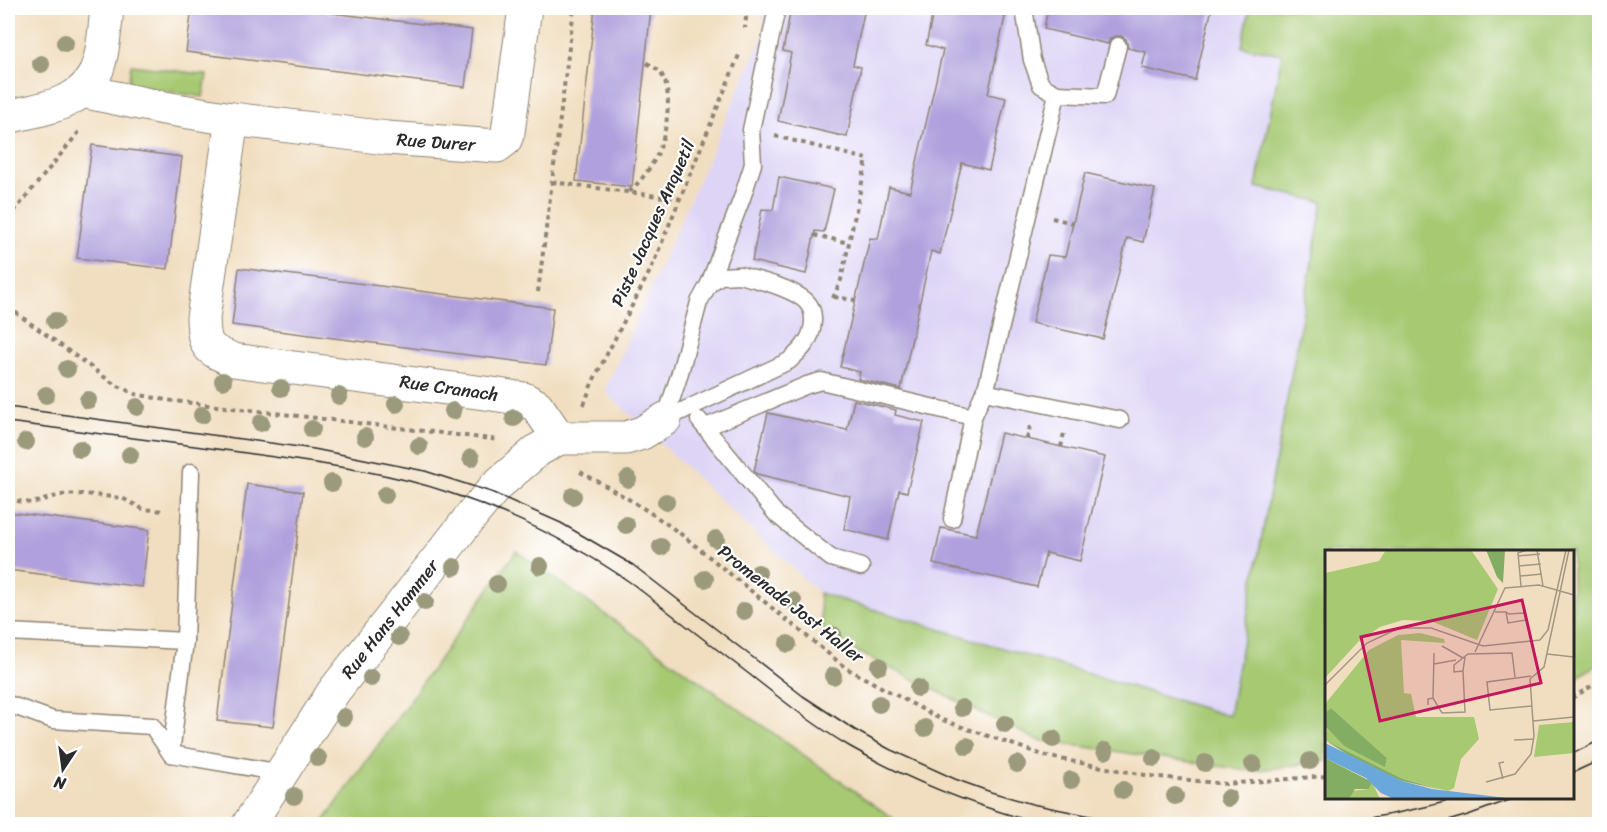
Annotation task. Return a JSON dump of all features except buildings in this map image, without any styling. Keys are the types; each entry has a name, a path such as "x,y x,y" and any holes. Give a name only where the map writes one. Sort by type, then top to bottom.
{"street":[{"path":"8,117 58,105 72,100 82,91 91,81 99,65 107,8"},
{"name":"Rue Durer","path":"82,91 232,119 387,138 497,146 505,140 508,132 525,8"},
{"name":"Rue Cranach","path":"232,119 203,318 204,337 212,351 233,360 524,399 537,406 548,444"},
{"path":"548,444 626,438 642,434 677,413"},
{"name":"Rue Hans Hammer","path":"249,825 334,691 472,514 496,486 548,444"}],"lane":[{"path":"677,413 679,376 699,302 709,284 753,164 751,130 777,8"},
{"path":"1024,8 1032,60 1041,85 1057,94 1105,96 1118,46"},
{"path":"952,519 973,417 987,385 1057,94"},
{"path":"677,413 789,361 804,346 813,329 813,311 803,298 782,288 740,275 720,276 709,284"},
{"path":"706,427 821,381 973,417"},
{"path":"984,392 1120,420"},
{"path":"677,413 706,427 777,515 831,558 861,567"},
{"path":"171,754 185,641 190,472"},
{"path":"8,632 185,641"},
{"path":"8,704 53,720 152,726 171,754 282,772"}],"path":[{"path":"538,292 574,8"},
{"path":"744,8 746,18 744,36"},
{"name":"Piste Jacques Anquetil","path":"548,444 584,406 592,383 651,269 742,47"},
{"path":"629,192 638,184 658,154 665,128 668,98 663,77 645,62"},
{"path":"8,219 83,128"},
{"path":"751,130 867,159 841,280 834,297 813,311"},
{"path":"552,182 680,199"},
{"path":"814,235 849,243"},
{"path":"834,297 855,300"},
{"name":"Promenade Jost Haller","path":"8,307 114,384 135,394 166,400 548,444 600,482 661,519 846,668 942,720 1049,757 1150,776 1226,783 1325,776"},
{"path":"8,500 33,503 60,495 84,494 122,498 143,509 189,513"},
{"path":"1574,697 1599,681"}],"shaded area":[{"path":"760,8 1250,8 1242,47 1282,54 1256,187 1324,202 1229,716 819,593 605,391 766,29"}],"green space":[{"path":"1250,8 1600,8 1599,663 1574,679 1574,550 1325,550 1325,761 1253,771 1037,740 823,635 819,593 1229,716 1323,202 1256,187 1282,54 1242,47"},
{"path":"131,65 207,75 203,97 128,85"},
{"path":"516,551 901,824 322,824"}],"tram line":[{"path":"8,407 314,449 425,471 491,492 561,523 633,565 803,696 889,749 955,779 991,792 1032,804 1130,824"},
{"path":"8,422 355,469 424,485 496,510 544,532 612,570 798,712 849,746 942,791 1042,824"},
{"path":"1574,753 1600,740"},
{"path":"1574,772 1600,760"},
{"path":"1327,824 1394,814 1456,799"},
{"path":"1438,824 1512,799"}]}
